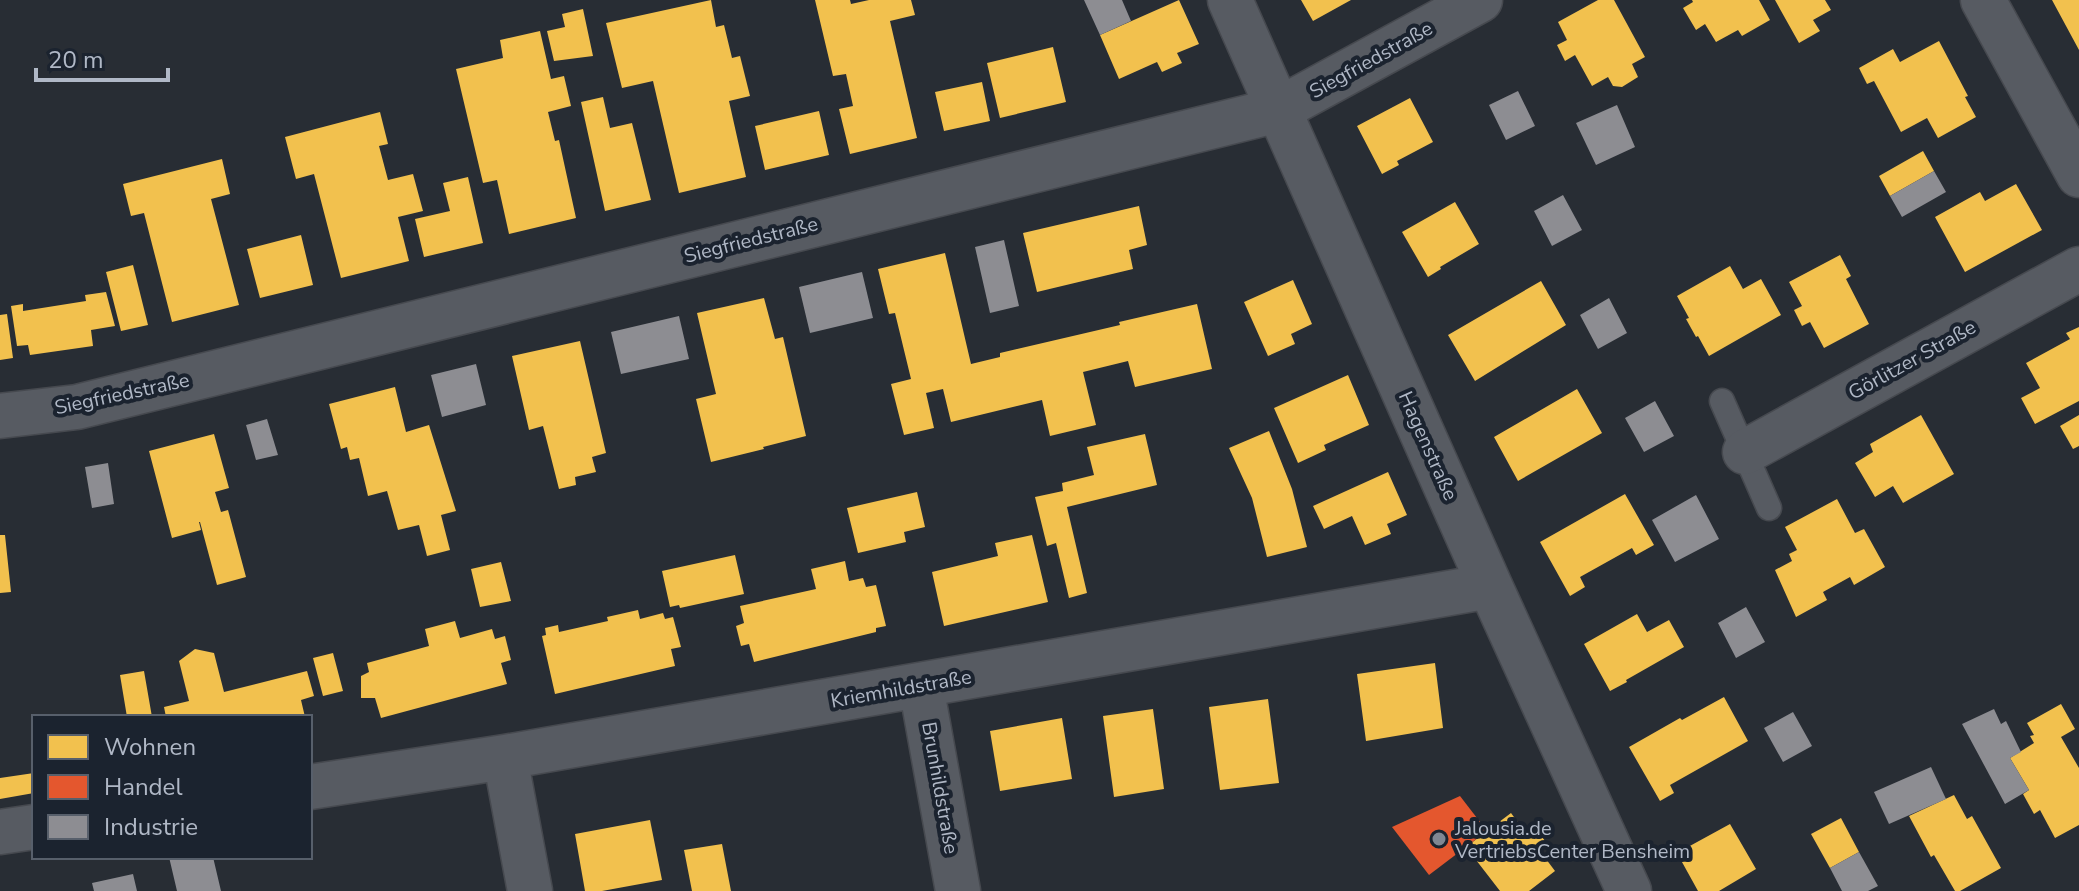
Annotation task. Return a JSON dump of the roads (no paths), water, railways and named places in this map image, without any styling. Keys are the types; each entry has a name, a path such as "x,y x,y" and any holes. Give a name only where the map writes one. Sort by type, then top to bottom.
{"street":[{"name":"Hagenstraße","path":"1230,0 1629,891"},
{"name":"Siegfriedstraße","path":"0,416 77,407 1278,110 1480,0"},
{"path":"1983,0 2079,175"},
{"name":"Görlitzer Straße","path":"1745,452 2079,269"},
{"name":"Kriemhildstraße","path":"312,787 505,757 1490,586"},
{"name":"Brunhildstraße","path":"921,686 958,891"},
{"path":"505,757 530,891"},
{"path":"0,832 32,827"}],"lane":[{"path":"1722,401 1769,508"}],"place":[{"name":"Jalousia.de VertriebsCenter Bensheim","path":"1439,839"}]}
